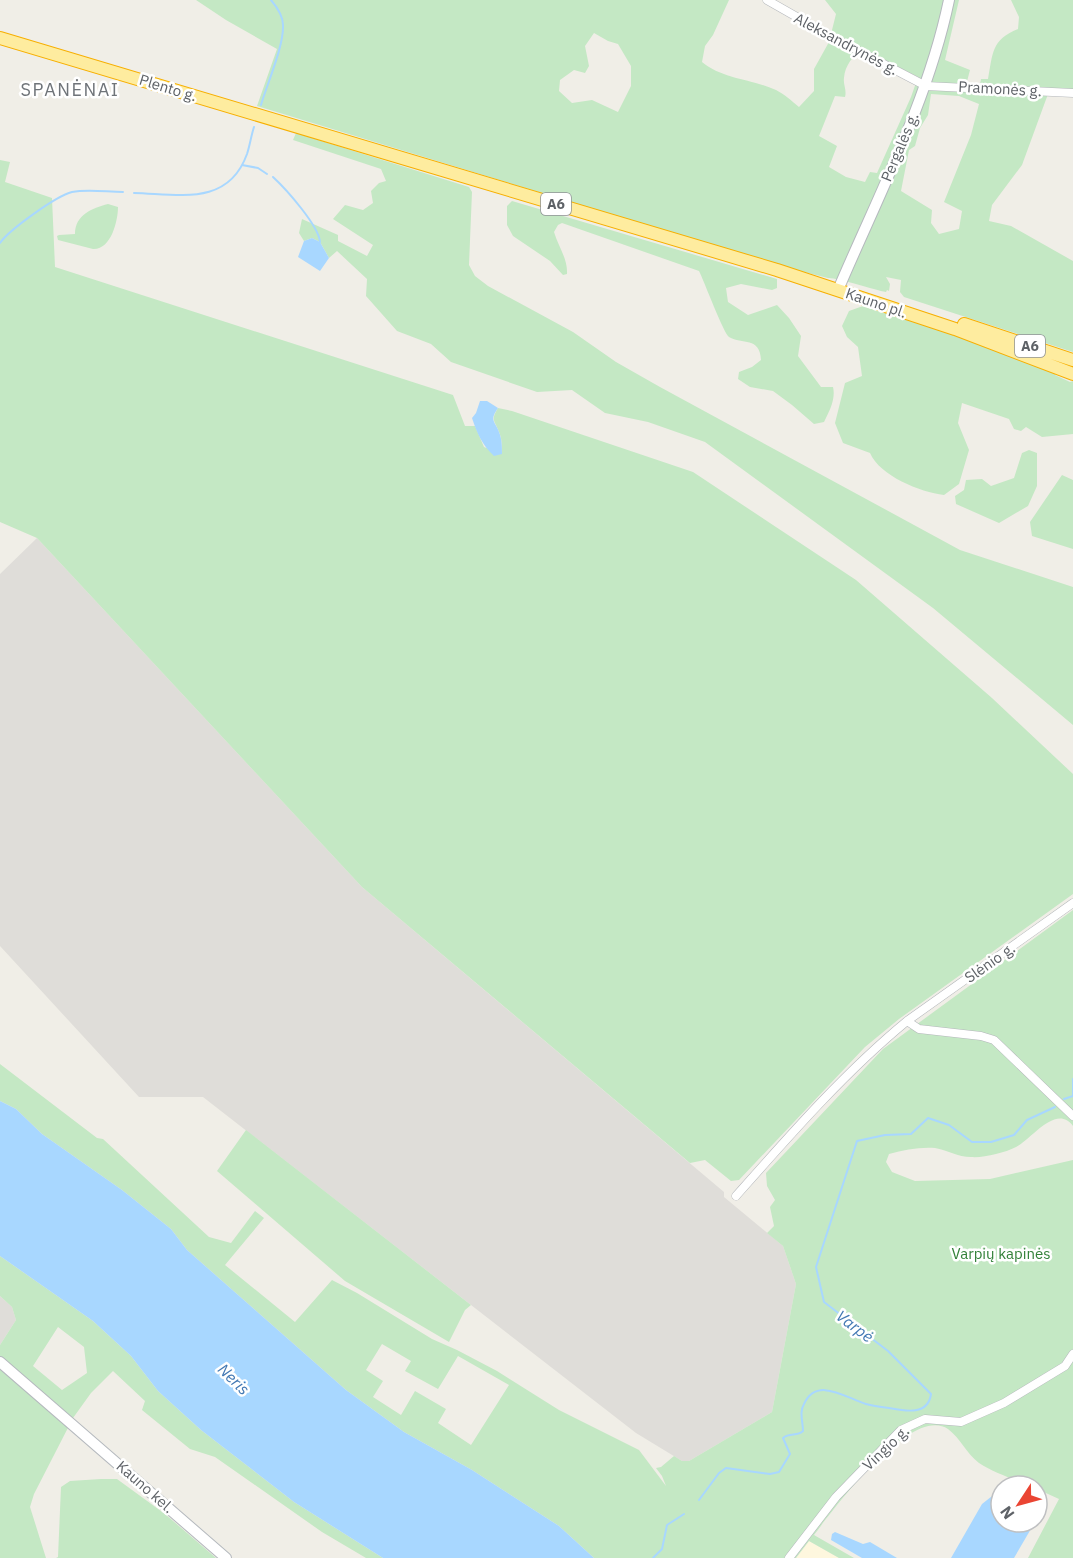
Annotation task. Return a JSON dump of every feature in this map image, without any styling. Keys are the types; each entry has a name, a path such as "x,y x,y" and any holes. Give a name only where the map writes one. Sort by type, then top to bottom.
{"highway":[{"name":"Plento g.","path":"0,38 838,290"},
{"name":"Kauno pl.","path":"838,290 857,292 903,304 1073,360"},
{"name":"Kauno pl.","path":"838,290 955,329 1073,374"}],"main road":[{"name":"Pergalės g.","path":"838,290 926,86 949,0"},
{"name":"Kauno kel.","path":"0,1362 226,1558"}],"street":[{"name":"Aleksandrynės g.","path":"766,0 926,86"},
{"name":"Pramonės g.","path":"926,86 1073,93"},
{"name":"Slėnio g.","path":"736,1196 802,1122 868,1054 907,1021 1073,903"},
{"path":"907,1021 919,1029 981,1036 994,1040 1073,1116"},
{"name":"Vingio g.","path":"789,1558 836,1497 901,1430 925,1419 961,1422 1004,1403 1065,1366 1073,1354"}],"shaded area":[{"path":"37,538 362,887 724,1192 724,1197 783,1246 796,1284 772,1412 689,1461 682,1461 636,1433 203,1097 139,1097 0,946 0,574"},
{"path":"0,1296 12,1307 16,1320 0,1345"},
{"path":"809,1541 839,1558 796,1558"}],"green space":[{"path":"196,0 729,0 713,35 705,46 702,62 719,72 776,90 799,107 814,91 814,69 829,42 836,14 825,0 959,0 945,60 970,70 965,89 1048,94 1022,165 992,205 989,221 1011,226 1073,261 1073,352 904,297 900,292 901,280 886,277 890,284 889,291 886,292 784,267 257,106 277,49","holes":["594,33 618,44 631,66 631,86 618,112 592,100 572,103 559,91 560,80 574,70 585,73 589,66 585,46","861,48 918,77 877,173 870,172 865,182 846,177 829,167 837,146 819,136 835,96 845,97 845,73","931,94 959,96 979,104 971,135 944,202 962,211 959,229 939,234 931,223 932,210 901,191 909,150 915,146 920,128 928,115"]},
{"path":"1011,0 1073,0 1073,90 980,85 981,79 988,79 998,43 1009,33 1018,29 1019,17"},
{"path":"296,133 469,187 472,192 469,265 475,276 488,286 573,332 616,362 660,387 960,550 1073,587 1073,725 933,608 705,442 648,422 605,413 572,390 537,392 451,362 431,344 397,331 366,296 367,279 337,251 329,258 320,242 312,238 304,241 299,233 302,219 338,235 338,241 367,256 373,245 333,219 345,205 363,210 373,203 371,191 379,183 386,181 381,169 293,140"},
{"path":"0,160 10,162 5,182 52,198 55,267 453,395 465,426 475,426 484,447 502,454 501,437 494,420 498,408 693,472 856,580 992,698 1073,774 1073,894 899,1019 865,1047 739,1180 731,1181 705,1160 690,1163 362,887 37,538 0,522"},
{"path":"512,201 777,279 777,288 772,290 741,284 726,288 728,302 748,315 777,305 789,318 801,336 798,356 821,387 833,387 833,401 824,422 814,424 773,391 750,387 738,379 739,372 752,367 761,360 760,352 754,344 734,339 726,334 699,271 562,223 554,232 566,263 567,274 563,275 550,261 513,236 507,225 507,206"},
{"path":"108,204 118,207 118,213 112,234 104,245 93,249 58,240 59,235 75,234 78,222 86,213"},
{"path":"863,306 915,320 1055,372 1055,375 1070,382 1073,381 1073,434 1042,437 1026,427 1021,431 1014,429 1009,419 962,403 958,423 969,450 959,484 944,495 924,490 891,476 882,469 870,453 843,443 835,423 845,383 862,376 858,347 847,337 842,326 849,311"},
{"path":"1029,450 1037,453 1037,486 1028,506 999,523 956,504 955,496 964,490 966,480 982,479 991,486 1014,478 1022,453"},
{"path":"1062,475 1073,480 1073,549 1032,536 1030,522"},
{"name":"Varpių kapinės","path":"1073,910 1073,1126 1066,1120 1051,1121 1016,1147 988,1156 966,1157 935,1148 923,1148 889,1154 886,1162 892,1172 915,1181 990,1179 1073,1160 1073,1558 1028,1558 1041,1534 1049,1534 1049,1518 1059,1499 1049,1494 1049,1474 998,1473 979,1463 948,1429 932,1425 914,1432 894,1445 874,1463 814,1535 854,1558 839,1558 809,1541 796,1558 594,1558 559,1526 472,1470 404,1432 346,1390 187,1250 171,1229 122,1190 42,1134 16,1109 0,1101 0,1064 97,1138 103,1139 209,1237 231,1243 255,1211 264,1218 225,1265 295,1322 332,1280 432,1339 497,1371 559,1410 639,1450 666,1486 656,1468 661,1467 674,1456 682,1461 689,1461 772,1412 796,1284 783,1246 767,1233 774,1226 770,1207 775,1200 767,1186 766,1173 883,1049","holes":["382,1344 411,1361 405,1371 438,1389 458,1356 509,1385 471,1445 438,1423 446,1409 415,1391 401,1415 373,1397 383,1381 366,1370"]},
{"path":"246,1130 471,1305 465,1310 449,1342 345,1281 217,1171"},
{"path":"0,1256 93,1321 131,1356 158,1391 201,1430 294,1502 383,1558 366,1558 322,1532 215,1457 190,1449 142,1410 145,1401 113,1371 91,1393 73,1418 34,1494 30,1507 46,1558 0,1558 0,1345 16,1320 12,1307 0,1296","holes":["58,1327 84,1347 87,1373 62,1390 33,1366"]},
{"path":"117,1479 165,1514 216,1558 56,1558 58,1557 61,1487 70,1481"}],"water":[{"path":"312,238 320,242 329,258 320,271 298,257 304,241"},
{"path":"480,401 487,401 498,408 493,418 501,437 502,454 494,456 483,443 476,429 472,418"},
{"name":"Neris","path":"0,1101 16,1109 42,1134 122,1190 171,1229 187,1250 346,1390 404,1432 472,1470 559,1526 594,1558 383,1558 294,1502 201,1430 158,1391 131,1356 93,1321 0,1256"},
{"path":"989,1498 989,1534 1028,1534 1014,1558 951,1558 982,1504"},
{"path":"835,1532 863,1544 870,1542 897,1558 862,1558 831,1540"}],"waterway":[{"path":"261,105 283,34 282,18 271,0"},
{"path":"134,193 200,194 228,183 247,154 254,127"},
{"path":"242,165 258,168 267,174"},
{"path":"273,177 308,218 320,242"},
{"path":"0,243 45,206 72,192 123,192"},
{"name":"Varpė","path":"1064,1099 1073,1096 1073,1079"},
{"name":"Varpė","path":"699,1500 719,1473 726,1468 770,1474 779,1472 790,1454 783,1438 803,1431 801,1414 803,1407 816,1391 832,1391 866,1404 902,1410 921,1409 929,1401 931,1394 888,1351 824,1302 816,1267 857,1141 885,1135 911,1134 928,1118 949,1125 972,1142 991,1142 1014,1135 1027,1120 1055,1107"},
{"name":"Varpė","path":"653,1558 662,1549 667,1525 684,1514"}],"district":[{"name":"SPANĖNAI","path":"70,90"}]}
